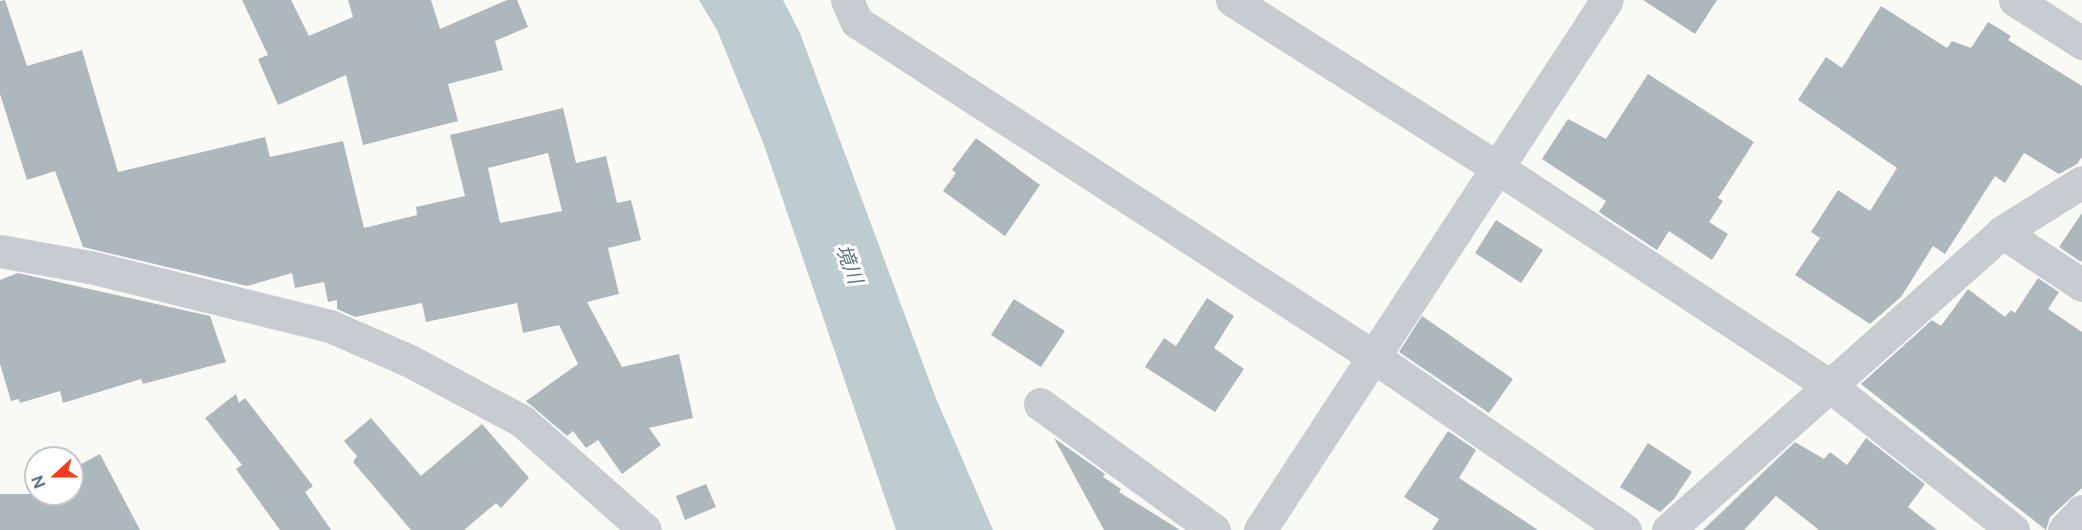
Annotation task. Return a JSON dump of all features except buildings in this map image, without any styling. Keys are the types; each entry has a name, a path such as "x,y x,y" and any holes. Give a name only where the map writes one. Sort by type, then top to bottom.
{"street":[{"path":"847,0 857,22 1374,357 1625,530"},
{"path":"1232,0 1496,166 1830,386 2013,530"},
{"path":"1260,530 1496,166 1607,0"},
{"path":"2016,0 2082,43"},
{"path":"1668,530 2002,232 2082,182"},
{"path":"2002,232 2082,285"},
{"path":"0,251 90,267 330,326 410,361 522,421 645,530"},
{"path":"1040,404 1214,530"},
{"path":"2064,530 2082,511"}],"water":[{"name":"境川","path":"699,0 783,0 800,33 935,396 993,530 896,530 764,145 717,30"}]}
